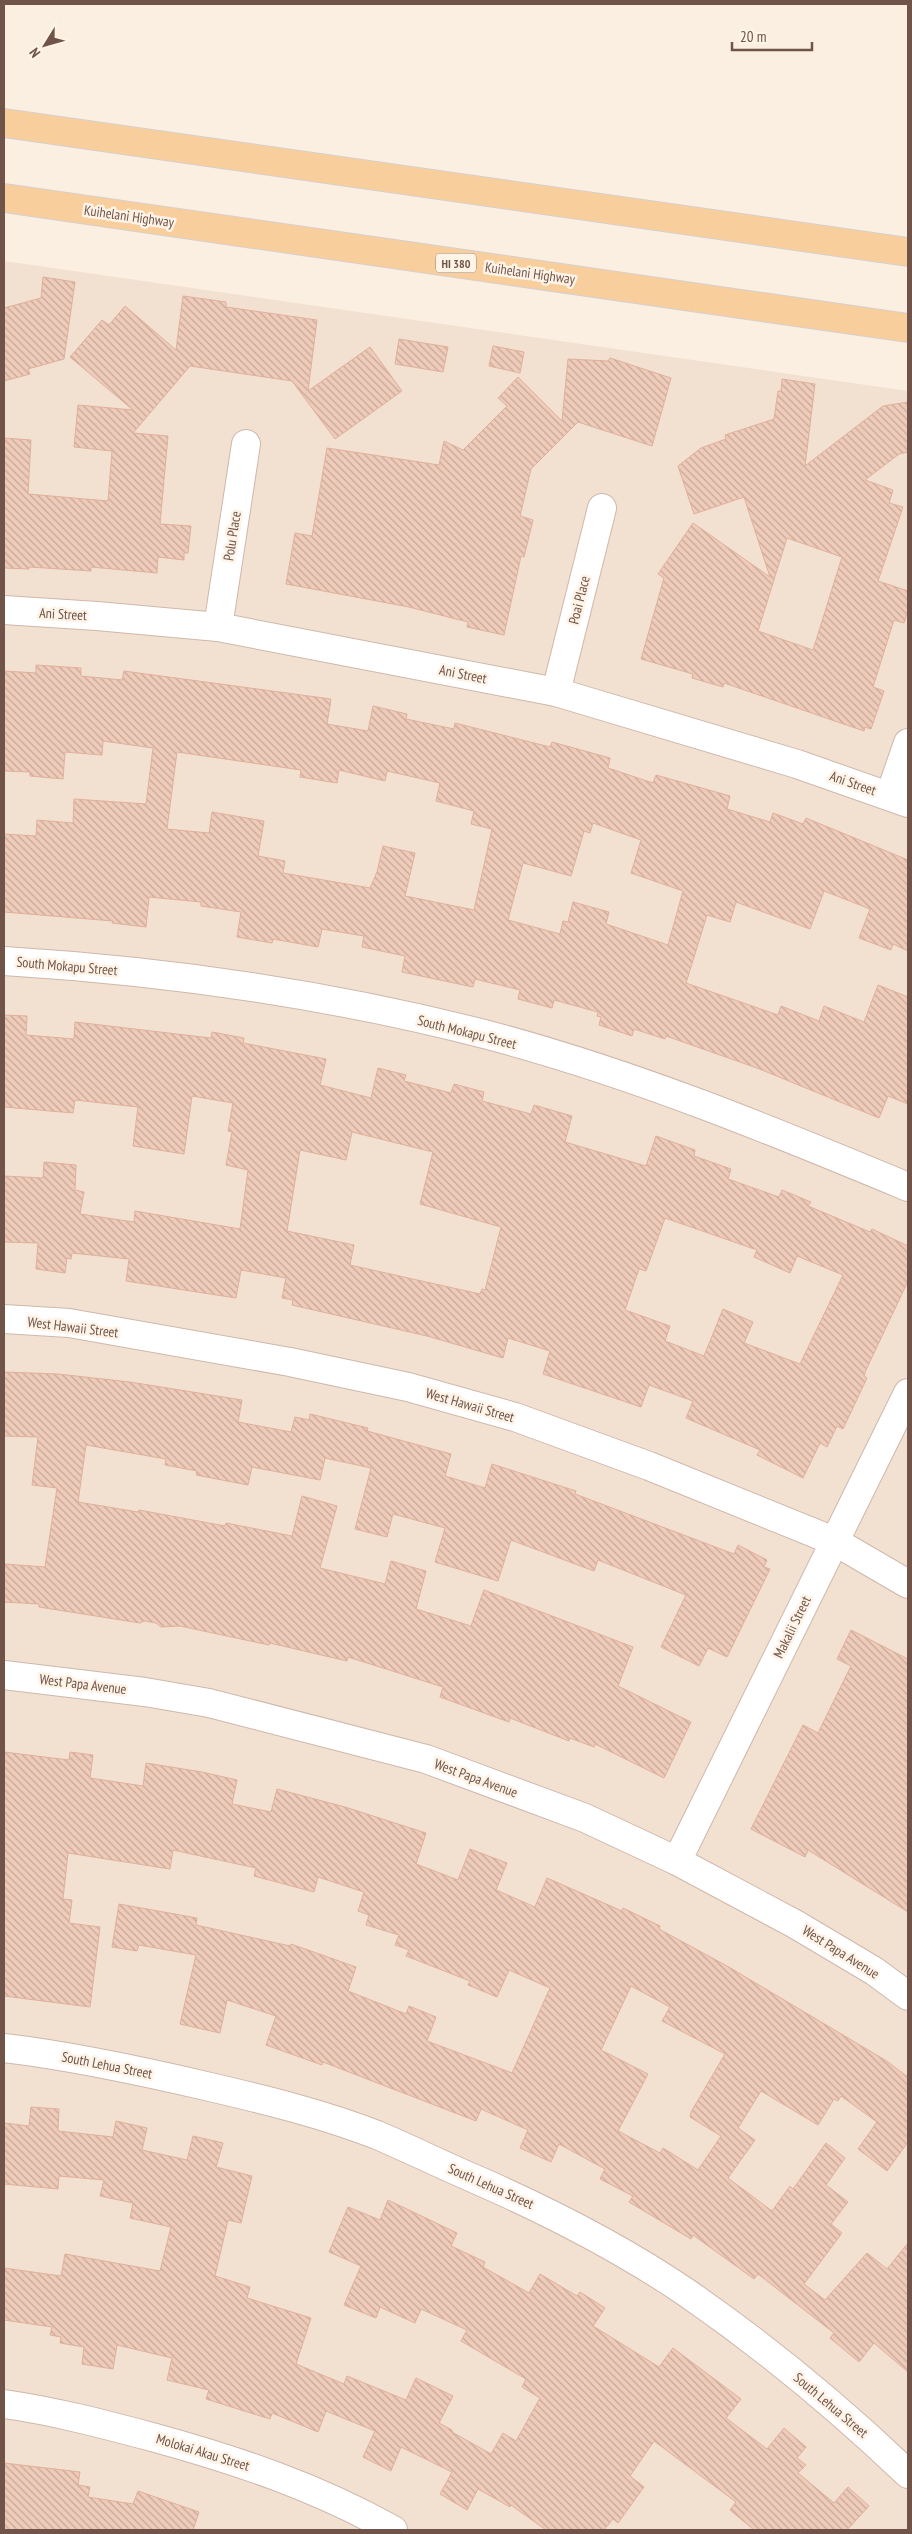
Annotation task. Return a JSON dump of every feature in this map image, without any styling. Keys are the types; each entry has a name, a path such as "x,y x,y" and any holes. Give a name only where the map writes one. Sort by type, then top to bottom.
{"main road":[{"path":"4,123 908,252"},
{"name":"Kuihelani Highway","path":"4,198 908,328"}],"street":[{"name":"Polu Place","path":"218,627 246,444"},
{"name":"Poai Place","path":"556,692 602,508"},
{"name":"Ani Street","path":"4,610 218,627 556,692 797,764 899,799"},
{"path":"899,799 908,743"},
{"name":"South Mokapu Street","path":"4,961 69,965 300,995 487,1035 561,1057 756,1124 908,1187"},
{"name":"West Hawaii Street","path":"4,1320 69,1323 290,1362 408,1387 515,1417 649,1466 834,1541 908,1584"},
{"name":"Makalii Street","path":"678,1861 908,1394"},
{"name":"West Papa Avenue","path":"4,1675 145,1692 208,1703 426,1759 585,1818 678,1861 795,1924 874,1971 908,1996"},
{"name":"South Lehua Street","path":"4,2048 43,2052 139,2070 292,2106 376,2135 536,2206 602,2241 684,2292 763,2348 864,2432 908,2474"},
{"name":"Molokai Akau Street","path":"4,2404 107,2424 236,2461 282,2478 357,2510 393,2530"}],"shaded area":[{"path":"4,261 908,391 908,2530 4,2530"}],"building":[{"path":"43,277 75,282 64,359 28,369 30,374 4,381 4,308 41,298"},
{"path":"183,296 226,302 226,307 317,320 308,391 370,347 402,391 335,439 292,381 190,366 133,433 168,436 160,524 191,526 188,553 184,553 184,560 158,557 157,573 91,567 91,571 29,567 29,569 4,568 4,438 31,440 28,494 108,501 112,451 74,447 78,405 133,410 70,357 102,320 109,325 125,306 176,350"},
{"path":"399,339 448,347 443,372 395,364"},
{"path":"493,346 524,352 520,373 489,366"},
{"path":"610,358 671,378 652,446 578,422 531,469 520,516 533,520 524,557 521,556 504,635 467,627 468,622 409,607 286,584 295,533 312,536 327,448 439,465 444,441 463,450 507,406 498,398 518,377 562,421 568,359 608,361"},
{"path":"782,379 815,384 805,466 883,406 908,402 908,452 899,454 865,480 893,490 889,503 903,507 878,581 908,591 908,610 904,623 894,620 873,687 884,691 871,729 865,727 864,731 724,683 723,687 692,678 693,674 641,659 664,578 658,574 693,523 770,577 744,497 694,514 678,466 701,448 726,439 725,435 774,419 778,391 781,391","holes":["787,538 842,557 813,650 758,631"]},
{"path":"36,665 81,668 81,676 122,680 124,671 331,699 327,724 368,731 373,706 407,714 406,719 454,729 455,723 550,747 552,742 610,758 608,768 653,783 656,775 730,796 727,809 770,822 773,813 803,824 806,818 908,860 908,951 893,944 891,950 859,938 870,909 824,891 810,929 736,902 730,922 707,915 686,983 778,1015 781,1006 819,1021 824,1006 864,1022 878,985 908,997 908,1104 888,1096 879,1118 757,1068 666,1036 665,1039 634,1029 632,1036 599,1025 601,1017 597,1016 598,1012 554,1000 552,1008 518,999 520,990 475,979 473,987 402,972 405,956 362,947 364,936 322,929 318,947 273,939 272,943 237,937 241,912 201,906 201,902 149,897 146,927 112,923 113,921 4,912 4,834 36,836 37,820 73,823 74,799 146,804 153,748 103,741 102,755 65,752 63,779 30,776 30,772 4,771 4,671 36,673","holes":["177,752 301,770 300,777 337,783 339,770 385,781 387,771 440,783 436,801 474,811 471,824 492,829 474,910 405,896 415,853 383,846 377,872 370,888 283,873 285,861 258,856 264,821 212,812 209,833 167,829","593,823 641,840 631,873 683,891 668,945 606,924 609,912 573,902 568,922 563,921 560,934 508,920 523,863 571,876 584,831 590,833"]},
{"path":"4,1015 27,1016 26,1035 74,1039 75,1022 211,1038 212,1032 244,1038 243,1043 326,1059 320,1085 371,1098 378,1068 406,1075 404,1081 451,1093 454,1084 484,1092 482,1101 531,1114 534,1105 572,1116 565,1142 646,1166 656,1136 695,1150 694,1156 731,1169 728,1179 779,1197 782,1190 811,1202 808,1206 870,1232 872,1229 908,1246 908,1281 866,1370 864,1376 867,1378 843,1429 837,1426 827,1447 820,1443 803,1478 757,1455 760,1450 686,1418 693,1401 649,1385 641,1407 543,1374 550,1351 508,1338 503,1358 427,1336 292,1305 293,1300 282,1298 286,1278 241,1270 236,1298 126,1281 129,1259 72,1253 71,1259 67,1258 65,1273 36,1269 38,1243 4,1242 4,1176 43,1178 44,1162 76,1165 75,1190 84,1192 80,1214 134,1222 135,1211 240,1229 248,1170 226,1165 232,1132 228,1131 233,1103 192,1096 184,1154 133,1146 138,1107 75,1100 73,1113 4,1107","holes":["352,1132 433,1152 420,1204 501,1227 485,1290 482,1289 480,1294 350,1265 354,1245 287,1231 300,1150 346,1160","665,1218 757,1250 754,1257 790,1273 797,1256 843,1275 800,1364 744,1343 753,1322 723,1309 704,1356 665,1341 670,1326 625,1310 639,1269 646,1271"]},
{"path":"4,1372 58,1374 130,1382 242,1400 238,1422 291,1432 295,1417 309,1420 310,1414 368,1428 367,1431 451,1454 445,1476 485,1488 492,1464 576,1491 575,1494 734,1554 738,1545 767,1560 764,1567 770,1569 727,1657 708,1648 699,1666 661,1647 686,1595 598,1560 594,1571 511,1540 498,1581 435,1562 445,1528 393,1514 387,1537 355,1529 371,1468 325,1458 320,1480 252,1467 248,1485 196,1475 197,1471 165,1465 166,1459 86,1445 78,1502 138,1512 139,1510 225,1526 226,1523 292,1536 302,1496 337,1506 320,1568 385,1584 391,1561 426,1571 416,1609 471,1626 484,1590 633,1647 618,1686 691,1722 664,1778 595,1744 594,1747 570,1738 569,1741 510,1718 509,1722 440,1697 443,1687 348,1657 347,1661 270,1643 269,1645 180,1626 161,1627 156,1623 144,1621 140,1623 39,1607 39,1604 4,1602 4,1564 45,1567 57,1488 32,1485 38,1437 4,1436"},
{"path":"851,1630 908,1659 908,1912 808,1850 805,1857 751,1829 803,1725 818,1733 851,1666 837,1659"},
{"path":"4,1752 69,1760 70,1752 93,1755 90,1778 143,1786 146,1763 202,1772 237,1780 232,1804 271,1812 277,1789 345,1807 426,1833 416,1864 458,1880 470,1849 507,1863 496,1890 535,1907 547,1878 622,1911 623,1908 660,1926 659,1929 727,1966 885,2060 908,2077 908,2142 887,2171 858,2149 877,2122 841,2096 838,2101 834,2099 818,2125 761,2091 738,2128 755,2140 728,2178 772,2211 790,2186 793,2189 826,2143 845,2158 826,2185 848,2202 831,2224 842,2233 804,2284 825,2300 867,2253 887,2269 908,2243 908,2372 874,2343 859,2362 830,2338 834,2333 758,2274 754,2279 693,2235 691,2239 629,2202 633,2196 600,2179 605,2169 559,2144 551,2162 520,2148 528,2130 481,2109 476,2121 323,2062 322,2065 266,2045 276,2016 227,2000 220,2033 180,2024 196,1955 139,1945 137,1951 112,1947 119,1904 197,1918 196,1925 290,1946 291,1944 356,1967 348,1991 406,2014 409,2006 436,2017 427,2041 512,2073 550,1988 509,1970 497,1997 468,1985 470,1981 406,1956 409,1950 395,1945 399,1935 366,1925 369,1915 358,1911 364,1892 318,1877 314,1892 254,1876 256,1868 173,1850 170,1869 68,1853 63,1899 72,1900 69,1923 100,1927 90,2007 4,1996","holes":["631,1986 670,2007 662,2021 725,2054 691,2112 690,2117 721,2136 698,2170 663,2148 660,2153 618,2131 648,2074 601,2050"]},
{"path":"31,2107 59,2109 58,2131 113,2137 116,2121 147,2128 142,2150 187,2160 193,2136 223,2143 216,2167 252,2176 241,2223 228,2220 215,2276 250,2287 247,2298 311,2318 296,2364 344,2384 347,2376 406,2400 416,2378 453,2396 439,2423 452,2430 452,2432 491,2454 503,2433 516,2441 540,2398 522,2387 526,2379 461,2341 467,2330 421,2309 415,2323 380,2307 376,2318 344,2305 361,2266 329,2252 348,2207 380,2220 388,2200 457,2233 451,2246 485,2262 483,2267 529,2293 540,2274 577,2296 580,2292 605,2308 593,2326 659,2367 673,2348 741,2399 726,2418 767,2449 784,2428 806,2447 797,2458 806,2465 798,2473 834,2503 848,2487 869,2506 847,2530 754,2530 730,2510 736,2502 654,2441 630,2476 644,2487 618,2523 613,2519 604,2530 546,2530 511,2505 510,2507 478,2489 467,2510 440,2494 452,2472 401,2447 391,2471 363,2457 375,2431 326,2411 318,2432 272,2413 270,2419 206,2399 209,2390 167,2380 172,2358 117,2345 113,2369 82,2364 84,2347 60,2343 61,2337 50,2335 52,2327 4,2320 4,2268 61,2276 65,2254 160,2271 171,2227 130,2218 133,2203 100,2196 104,2180 59,2176 58,2189 4,2184 4,2123 29,2126"},
{"path":"4,2463 80,2472 78,2485 90,2487 88,2497 133,2504 138,2491 199,2512 193,2530 4,2530"}]}
